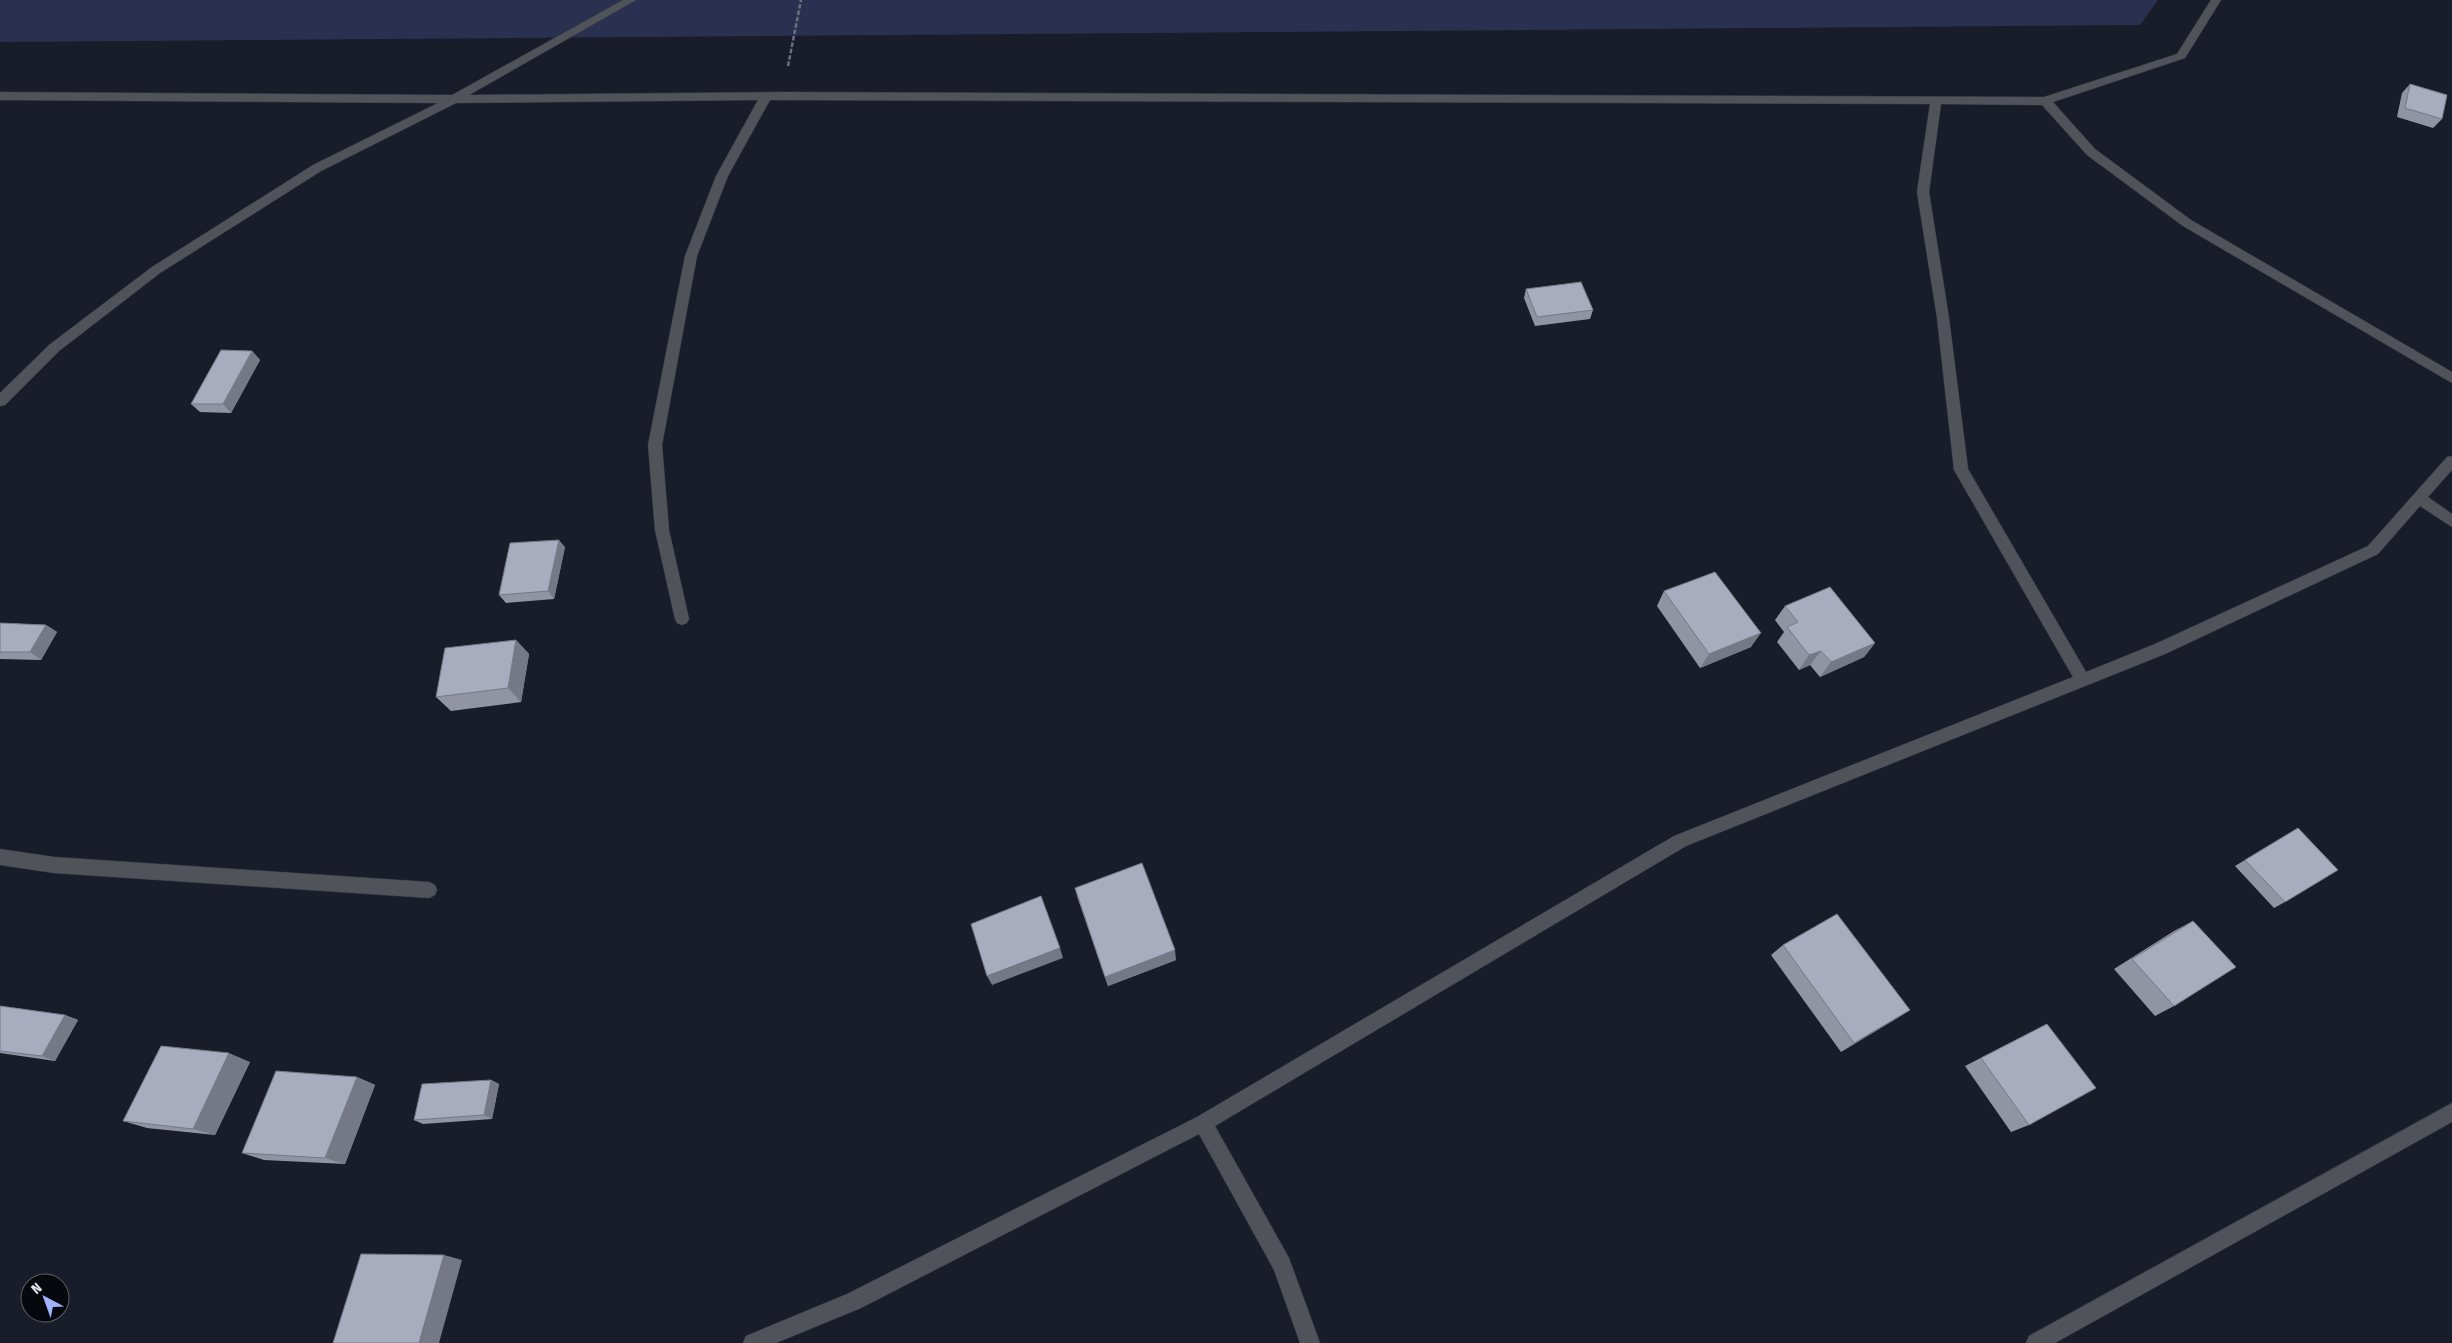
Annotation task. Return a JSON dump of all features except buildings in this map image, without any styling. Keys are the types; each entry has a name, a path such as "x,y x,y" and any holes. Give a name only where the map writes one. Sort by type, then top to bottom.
{"street":[{"path":"0,401 54,348 156,270 317,168 454,99 631,0"},
{"path":"0,96 454,99 782,96 2045,101 2181,56 2216,0"},
{"path":"682,619 662,530 654,445 691,256 722,176 766,96"},
{"path":"1936,100 1923,192 1943,318 1962,470 2083,680"},
{"path":"2045,101 2091,152 2187,223 2452,378"},
{"path":"753,1343 854,1301 1203,1123 1680,841 2160,649 2373,550 2452,461"},
{"path":"2418,498 2452,520"},
{"path":"0,857 54,865 429,890"},
{"path":"2036,1343 2382,1153 2452,1112"},
{"path":"1203,1123 1282,1265 1310,1343"}],"path":[{"path":"782,96 801,0"}],"shaded area":[{"path":"0,0 2158,0 2140,25 0,42"}]}
